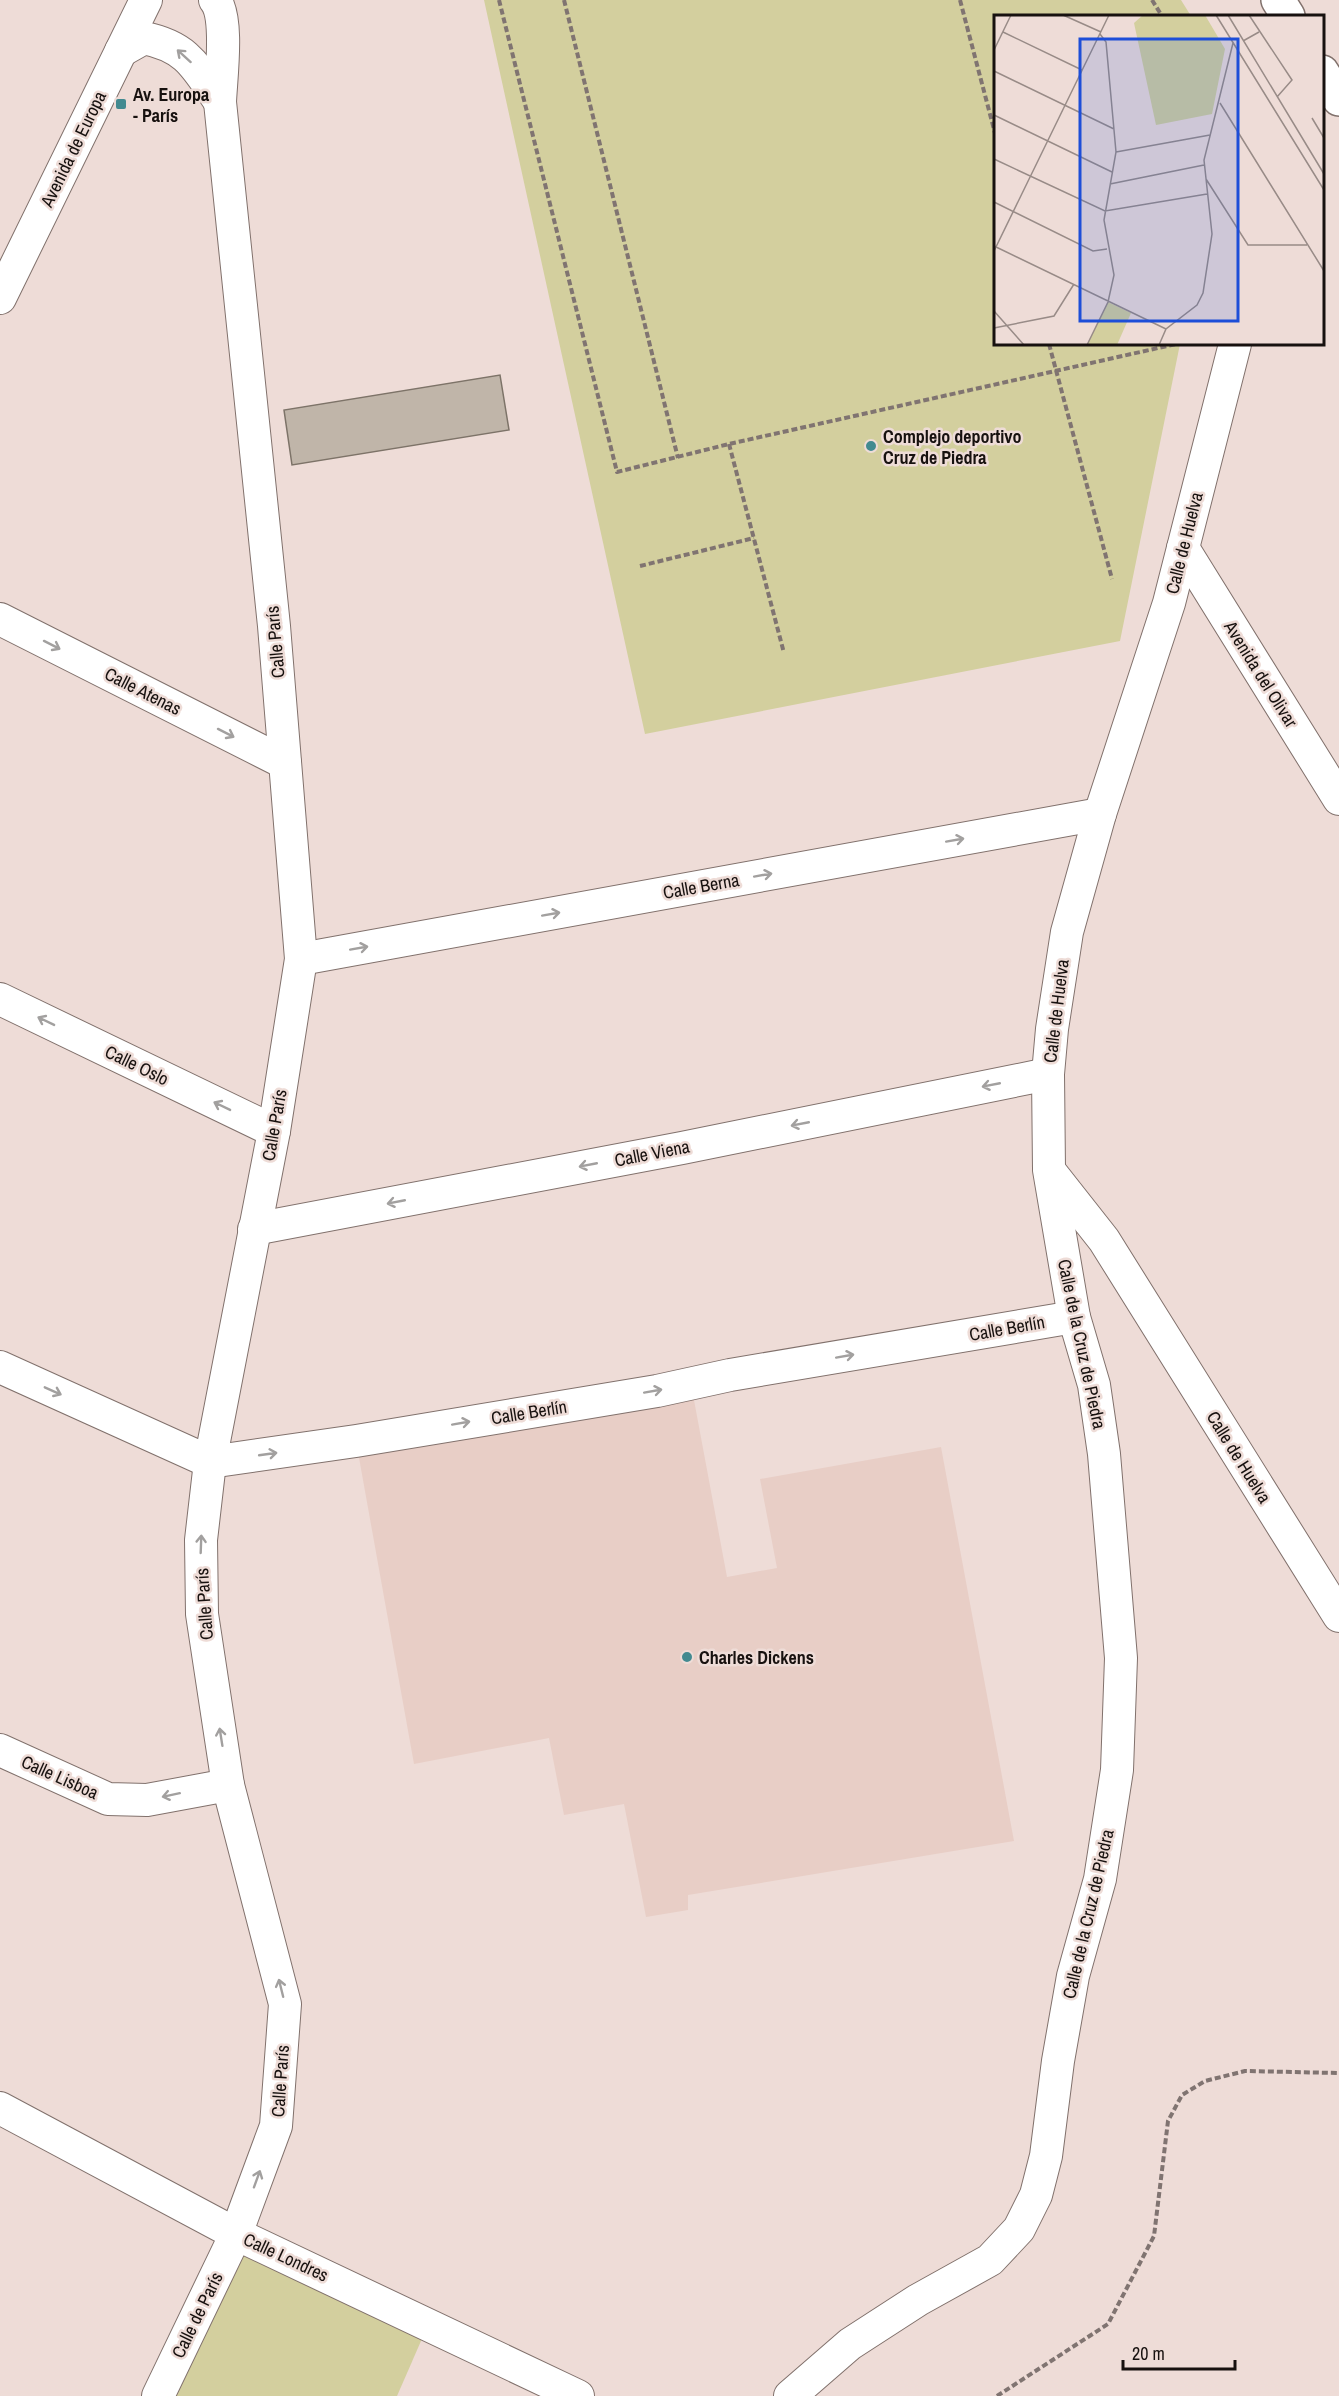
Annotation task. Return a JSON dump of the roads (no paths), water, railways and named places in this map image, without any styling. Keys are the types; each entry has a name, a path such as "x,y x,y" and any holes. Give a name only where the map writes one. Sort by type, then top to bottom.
{"main road":[{"path":"1278,0 1287,15"},
{"path":"1324,74 1339,99"}],"street":[{"name":"Avenida de Europa","path":"0,298 8,263 146,0"},
{"name":"Calle París","path":"215,0 219,5 222,24 220,102 274,626 301,959 274,1131 210,1462 201,1540 202,1614 228,1785 285,2004 276,2126 236,2234"},
{"path":"121,51 144,38 165,42 183,52 220,102"},
{"name":"Calle de Huelva","path":"1235,345 1169,603 1100,814 1067,932 1052,1029 1048,1074 1049,1170 1104,1240 1339,1616"},
{"name":"Avenida del Olivar","path":"1183,548 1339,799"},
{"name":"Calle Atenas","path":"0,619 285,763"},
{"name":"Calle Berna","path":"301,959 1100,814"},
{"name":"Calle Oslo","path":"0,999 274,1131"},
{"name":"Calle Viena","path":"254,1229 682,1148 1048,1074"},
{"name":"Calle de la Cruz de Piedra","path":"790,2396 850,2344 918,2300 990,2260 1019,2229 1036,2195 1044,2166 1058,2061 1073,1976 1100,1879 1117,1770 1121,1658 1104,1454 1094,1385 1074,1317 1049,1170"},
{"name":"Calle Berlín","path":"210,1462 356,1441 657,1391 730,1375 1074,1317"},
{"path":"0,1366 210,1462"},
{"name":"Calle Lisboa","path":"0,1750 108,1799 147,1800 228,1785"},
{"name":"Calle Londres","path":"0,2108 236,2234 578,2396"},
{"name":"Calle de París","path":"158,2396 236,2234"}],"place":[{"name":"Av. Europa - París","path":"121,104"},
{"name":"Complejo deportivo Cruz de Piedra","path":"871,446"},
{"name":"Charles Dickens","path":"687,1657"}]}
